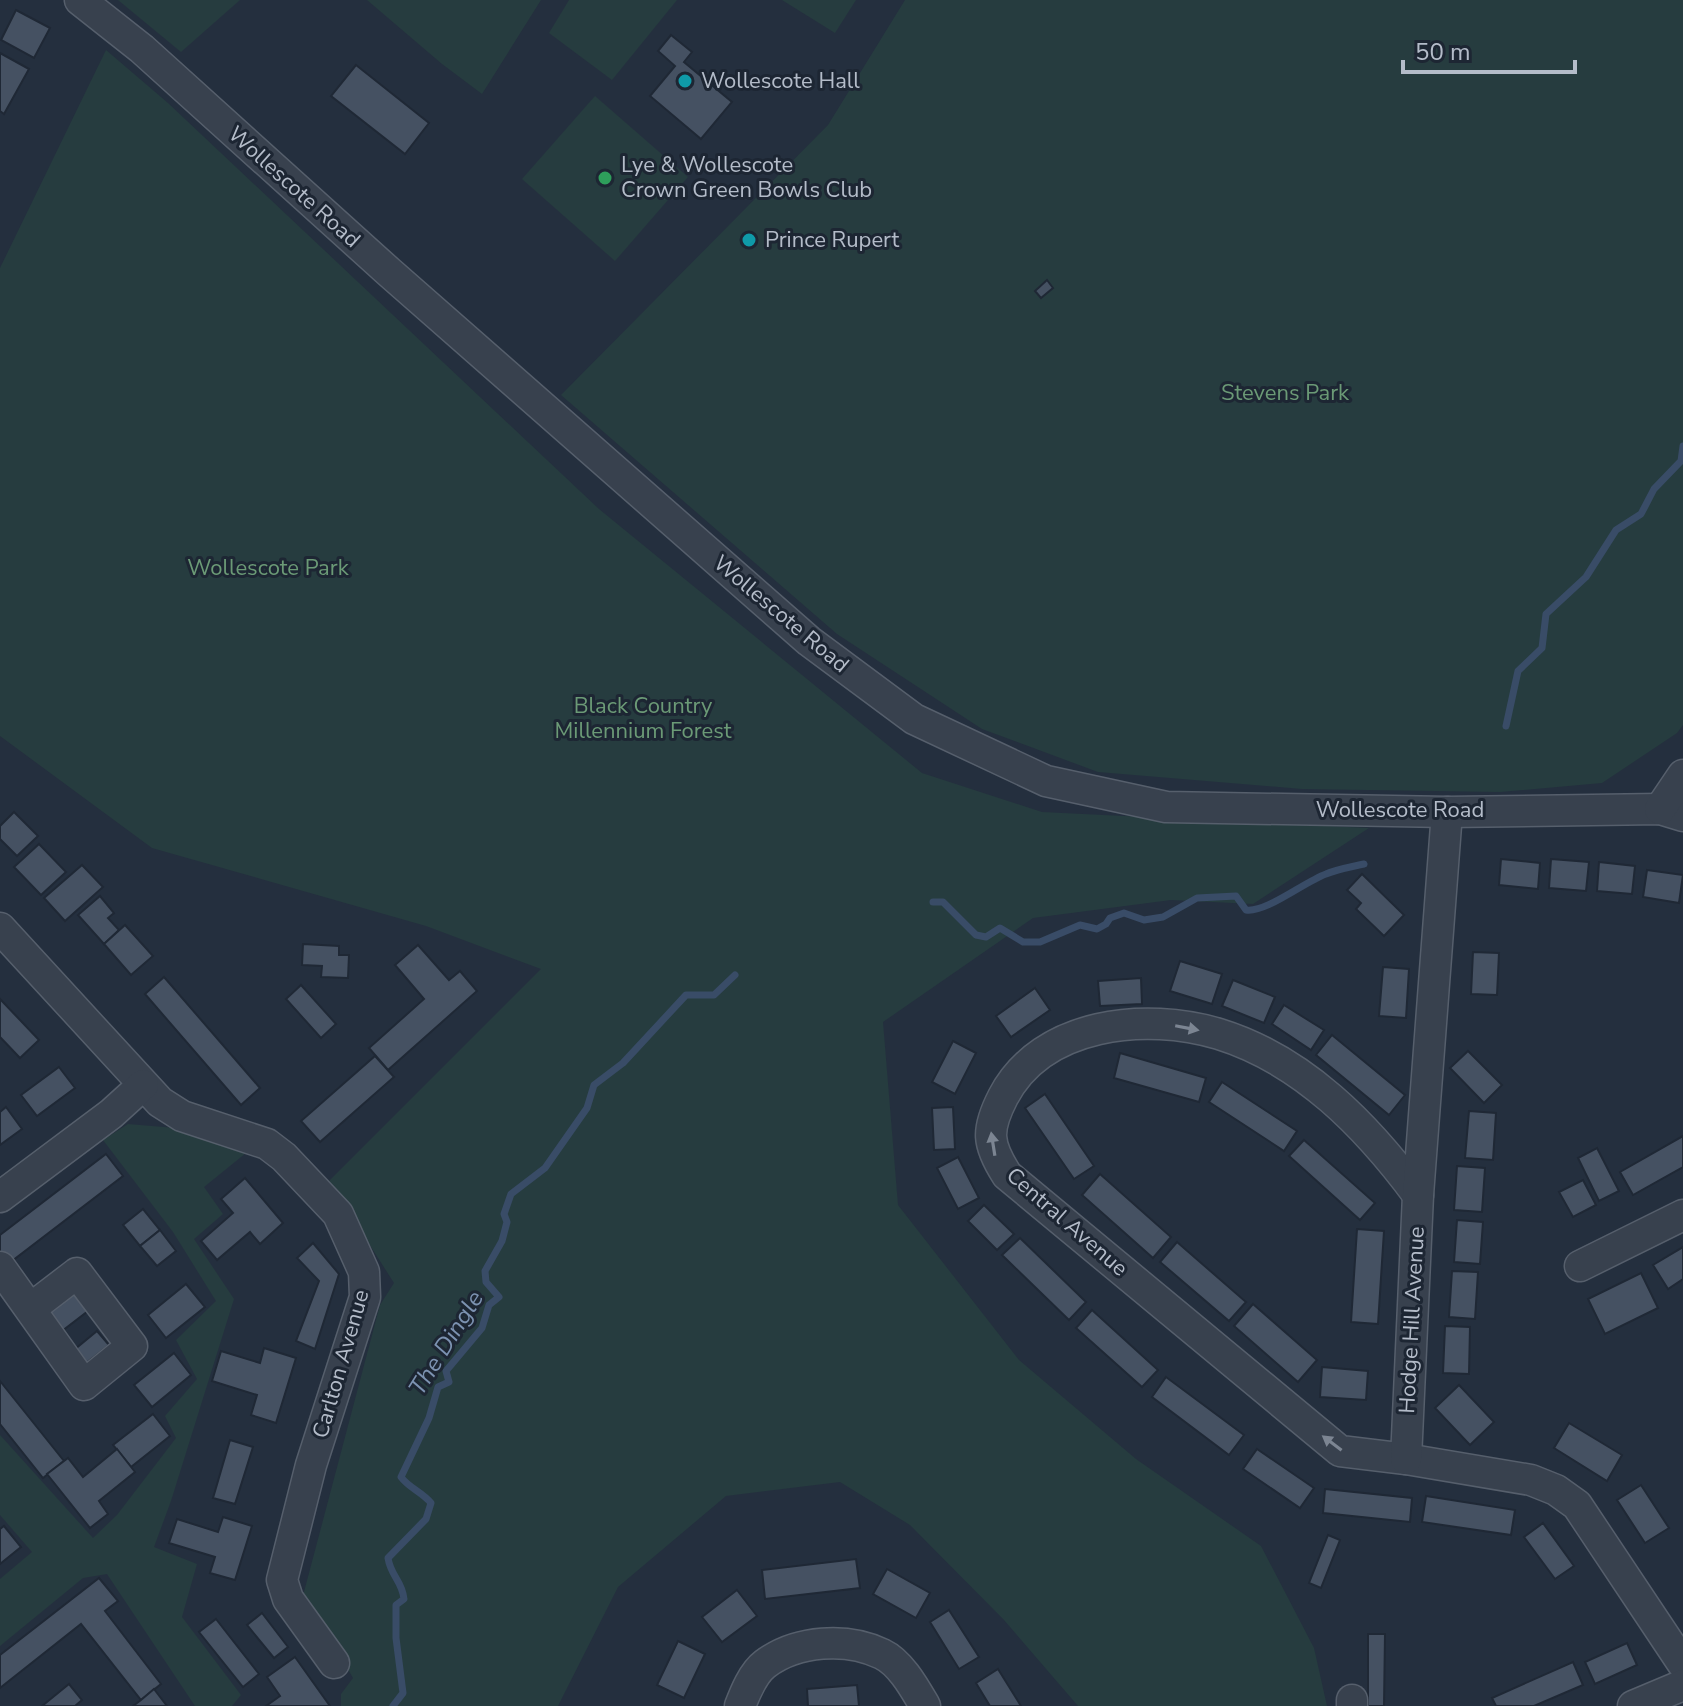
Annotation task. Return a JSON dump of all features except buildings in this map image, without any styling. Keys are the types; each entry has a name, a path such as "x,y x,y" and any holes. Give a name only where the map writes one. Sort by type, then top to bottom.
{"street":[{"name":"Wollescote Road","path":"80,0 142,49 379,263 809,641 914,719 1046,781 1166,807 1672,812"},
{"path":"1672,812 1683,775"},
{"name":"Hodge Hill Avenue","path":"1406,1459 1418,1195 1447,812"},
{"name":"Carlton Avenue","path":"0,928 160,1102 182,1116 267,1144 284,1157 338,1214 364,1272 365,1297 311,1465 282,1580 288,1599 334,1663"},
{"name":"Central Avenue","path":"1406,1459 1340,1451 1007,1175 994,1155 990,1138 992,1118 1009,1085 1034,1060 1060,1041 1078,1033 1120,1026 1174,1025 1218,1034 1263,1051 1307,1077 1383,1148 1418,1195"},
{"path":"0,1197 111,1114 143,1085"},
{"path":"1593,1251 1683,1215"},
{"path":"0,1267 30,1309"},
{"path":"1406,1459 1531,1480 1556,1490 1577,1505 1683,1664"},
{"path":"740,1706 763,1665 794,1649 816,1643 856,1647 885,1655 909,1681 925,1706"},
{"path":"1633,1706 1683,1685"}],"green space":[{"path":"118,0 240,0 181,52"},
{"path":"367,0 541,0 482,94"},
{"path":"569,0 677,0 612,80 549,33"},
{"path":"782,0 856,0 835,33"},
{"name":"Stevens Park","path":"905,0 1683,0 1683,725 1677,733 1602,783 1500,792 1302,789 1098,772 982,729 837,634 561,395 828,125"},
{"path":"106,50 168,103 599,509 922,773 1042,812 1369,828 1253,904 1171,900 1033,918 883,1022 898,1205 1019,1360 1136,1459 1261,1546 1314,1648 1327,1706 1078,1706 1004,1620 910,1525 840,1482 726,1496 618,1587 558,1706 341,1706 341,1694 353,1678 338,1652 300,1607 380,1305 394,1283 329,1181 541,969 426,926 152,848 0,736 0,268"},
{"name":"Lye & Wollescote Crown Green Bowls Club","path":"595,96 688,177 615,261 522,179"},
{"path":"128,1124 176,1128 246,1153 204,1187 223,1214 194,1239 234,1299 154,1547 197,1564 182,1617 241,1695 232,1706 195,1706 107,1574 83,1578 0,1646 0,1579 32,1552 0,1515 0,1435 93,1538 117,1515 176,1438 165,1416 197,1379 176,1340 216,1301 173,1232 103,1140"}],"waterway":[{"path":"1506,726 1518,671 1542,648 1546,614 1586,577 1616,530 1641,514 1654,489 1681,461 1683,446"},
{"name":"The Dingle","path":"933,902 943,902 976,935 986,937 1000,928 1023,942 1040,942 1080,925 1097,929 1110,918 1124,913 1144,920 1163,917 1197,898 1236,896 1246,910 1254,910 1326,874 1364,864"},
{"name":"The Dingle","path":"393,1706 403,1693 396,1638 396,1605 404,1599 388,1558 426,1519 431,1503 401,1477 429,1418 438,1387 449,1382 446,1371 482,1328 489,1305 499,1297 486,1282 485,1271 502,1241 507,1222 504,1214 511,1194 545,1168 587,1108 594,1085 623,1063 686,995 714,995 735,975"}],"place":[{"name":"Wollescote Hall","path":"685,81"},
{"name":"Lye & Wollescote Crown Green Bowls Club","path":"605,178"},
{"name":"Prince Rupert","path":"749,240"}],"park label":[{"name":"Wollescote Park","path":"268,568"},
{"name":"Black Country Millennium Forest","path":"643,718"}]}
